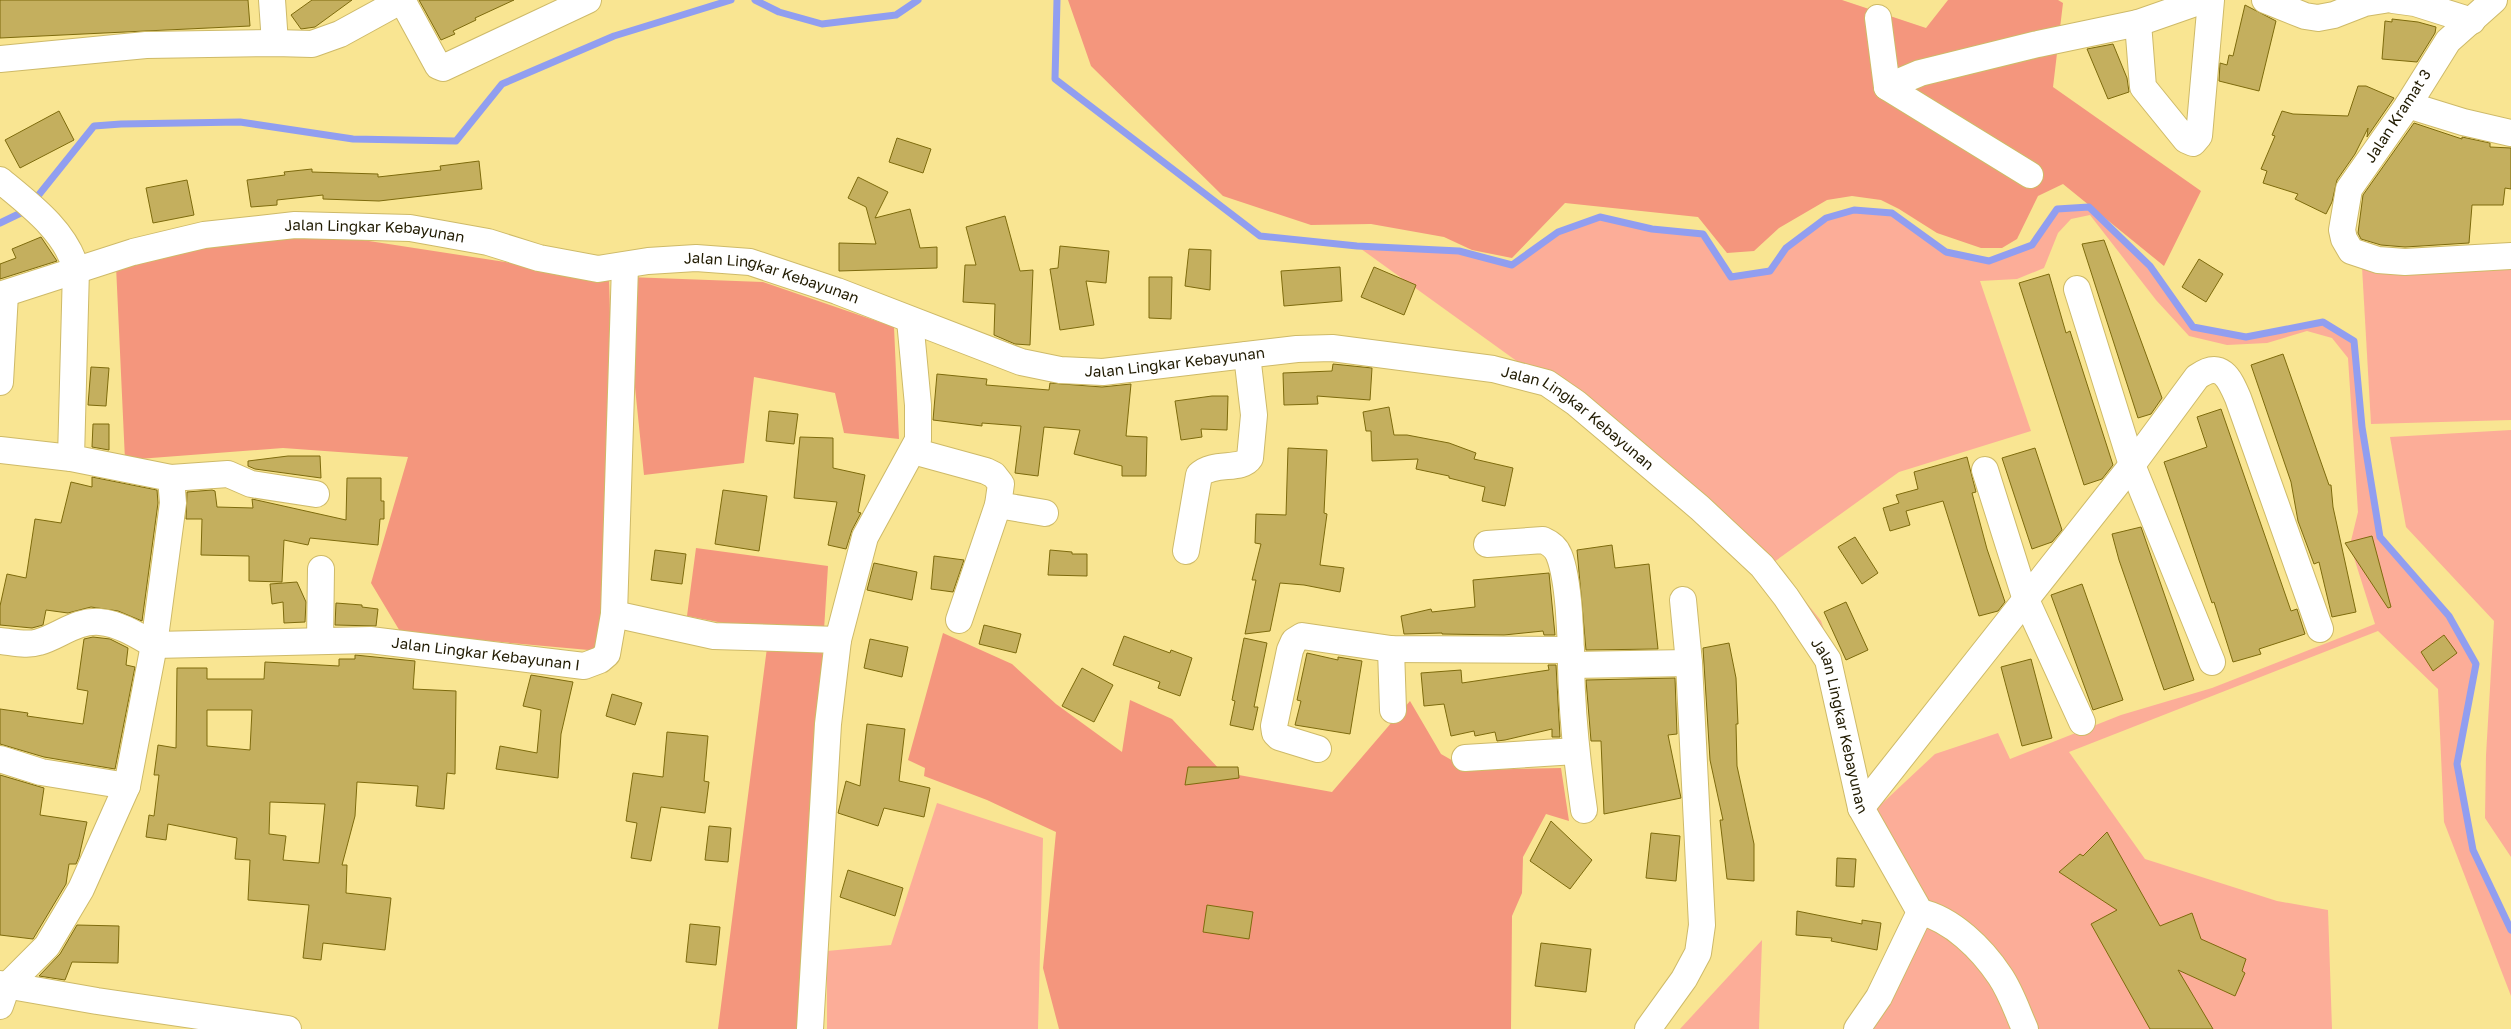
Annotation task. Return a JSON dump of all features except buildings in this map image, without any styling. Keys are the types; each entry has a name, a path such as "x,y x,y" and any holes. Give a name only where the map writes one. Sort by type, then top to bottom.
{"street":[{"path":"272,0 275,43"},
{"path":"0,59 146,45 312,44 340,34 402,0 438,66 443,68 588,0"},
{"path":"1886,87 1920,72 2038,44 2138,24 2204,0"},
{"path":"2138,24 2143,86 2186,140 2194,143 2199,136 2211,0"},
{"path":"2265,0 2305,16 2318,18 2334,15 2365,3 2384,0"},
{"path":"2393,0 2415,2 2472,21"},
{"name":"Jalan Kramat 3","path":"2494,0 2448,41 2408,105 2349,189 2342,230 2344,239 2351,251 2378,260 2405,262 2511,256"},
{"path":"1878,18 1886,87"},
{"path":"1886,87 2030,175"},
{"path":"2408,105 2463,122 2511,133"},
{"path":"0,180 45,219 72,255 76,269 71,458"},
{"name":"Jalan Lingkar Kebayunan","path":"2,295 76,269 133,252 204,235 295,225 410,228 488,242 539,258 598,269 648,261 696,258 750,262 1021,362 1060,370 1102,372 1296,349 1332,348 1493,369 1547,383 1576,403 1700,508 1762,566 1786,597 1828,660 1861,808 1920,912"},
{"name":"Jalan Lingkar Kebayunan I","path":"154,644 370,640 584,666 600,660 607,654 614,614 625,266"},
{"path":"2077,289 2132,465 2212,662"},
{"path":"0,382 2,295"},
{"path":"810,1029 828,724 838,640 865,537 918,440 918,405 910,320"},
{"path":"1186,550 1199,475 1209,468 1244,464 1250,458 1254,415 1247,355"},
{"path":"1861,808 2132,465 2197,376 2206,370 2216,369 2224,373 2238,398 2320,629"},
{"path":"0,450 71,458 171,478 228,474 251,484 316,494"},
{"path":"913,451 994,475 1001,484 998,505 959,620"},
{"path":"1985,470 2026,600 2082,722"},
{"path":"2,992 48,946 81,889 128,786 154,644 174,502 171,478"},
{"path":"998,505 1045,513"},
{"path":"1487,544 1543,540 1551,544 1558,553 1563,568 1571,657 1576,751 1584,810"},
{"path":"320,641 321,569"},
{"path":"1648,1029 1684,979 1698,953 1702,924 1689,663 1683,600"},
{"path":"614,614 714,636 838,640"},
{"path":"0,640 18,643 38,642 72,626 100,622 126,630 154,644"},
{"path":"1318,749 1279,737 1275,733 1274,726 1290,650 1294,641 1302,636 1391,649 1689,663"},
{"path":"1391,649 1393,710"},
{"path":"1465,758 1576,751"},
{"path":"0,759 41,772 128,786"},
{"path":"1857,1029 1878,997 1920,912 1943,919 1976,947 2000,976 2025,1029"},
{"path":"2,992 288,1029"}],"shaded area":[{"path":"1068,0 1842,0 1926,28 1948,0 2058,0 2063,3 2053,87 2201,191 2164,266 2063,184 2038,196 2017,239 2002,248 1981,248 1937,233 1881,200 1852,196 1827,200 1779,228 1754,251 1727,253 1698,217 1565,203 1512,258 1472,250 1444,237 1371,224 1311,225 1223,196 1091,66"},
{"path":"2089,207 2150,266 2193,327 2246,337 2323,322 2354,341 2362,427 2380,537 2449,616 2476,664 2457,764 2473,850 2511,930 2511,996 2444,822 2438,689 2378,631 2069,752 2145,859 2277,901 2328,910 2332,1029 1857,1029 1920,912 1861,808 1841,724 1786,597 1547,383 1357,246 1459,251 1512,265 1558,232 1600,217 1652,229 1703,234 1732,277 1769,271 1786,248 1826,218 1854,210 1892,213 1946,252 1989,261 2032,245 2057,209","holes":["2090,215 2156,300 2189,336 2227,345 2267,343 2307,331 2332,338 2348,358 2358,512 2350,545 2375,624 2212,688 2121,715 2010,759 1998,733 1935,754 1874,811 1835,661 1821,621 1774,562 1899,472 2031,431 1980,281 2017,279 2044,268 2058,233 2071,219"]},
{"path":"317,233 609,278 616,521 600,651 401,633 371,583 408,457 283,448 125,460 116,266 240,238"},
{"path":"2511,263 2511,420 2371,424 2362,267"},
{"path":"628,277 763,282 894,327 899,439 844,433 835,393 754,377 744,463 644,475 633,368"},
{"path":"2511,430 2511,857 2485,818 2486,755 2494,621 2406,527 2390,437"},
{"path":"696,548 828,566 799,1029 718,1029 769,632 687,616"},
{"path":"943,633 1012,664 1056,704 1122,752 1130,700 1172,719 1222,772 1332,792 1410,701 1441,754 1469,770 1561,768 1569,821 1546,814 1523,857 1522,893 1512,916 1511,1029 1059,1029 1043,968 1056,832 987,800 924,776 925,768 908,760"},
{"path":"937,803 1043,838 1038,1029 827,1029 827,951 891,945"},
{"path":"1762,940 1759,1029 1680,1029"}],"waterway":[{"path":"33,202 94,126 240,122 353,139 456,141 502,84 614,36 731,0"},
{"path":"755,0 779,12 822,24 896,15 918,0"},
{"path":"1057,0 1055,79 1260,236 1357,246 1459,251 1512,265 1558,232 1600,217 1652,229 1703,234 1731,277 1770,271 1786,248 1826,218 1854,210 1892,213 1946,252 1989,261 2032,245 2057,209 2089,207 2150,266 2193,327 2246,337 2323,322 2354,341 2362,427 2380,537 2449,616 2476,664 2457,764 2473,850 2511,930"},
{"path":"0,223 27,210"}]}
